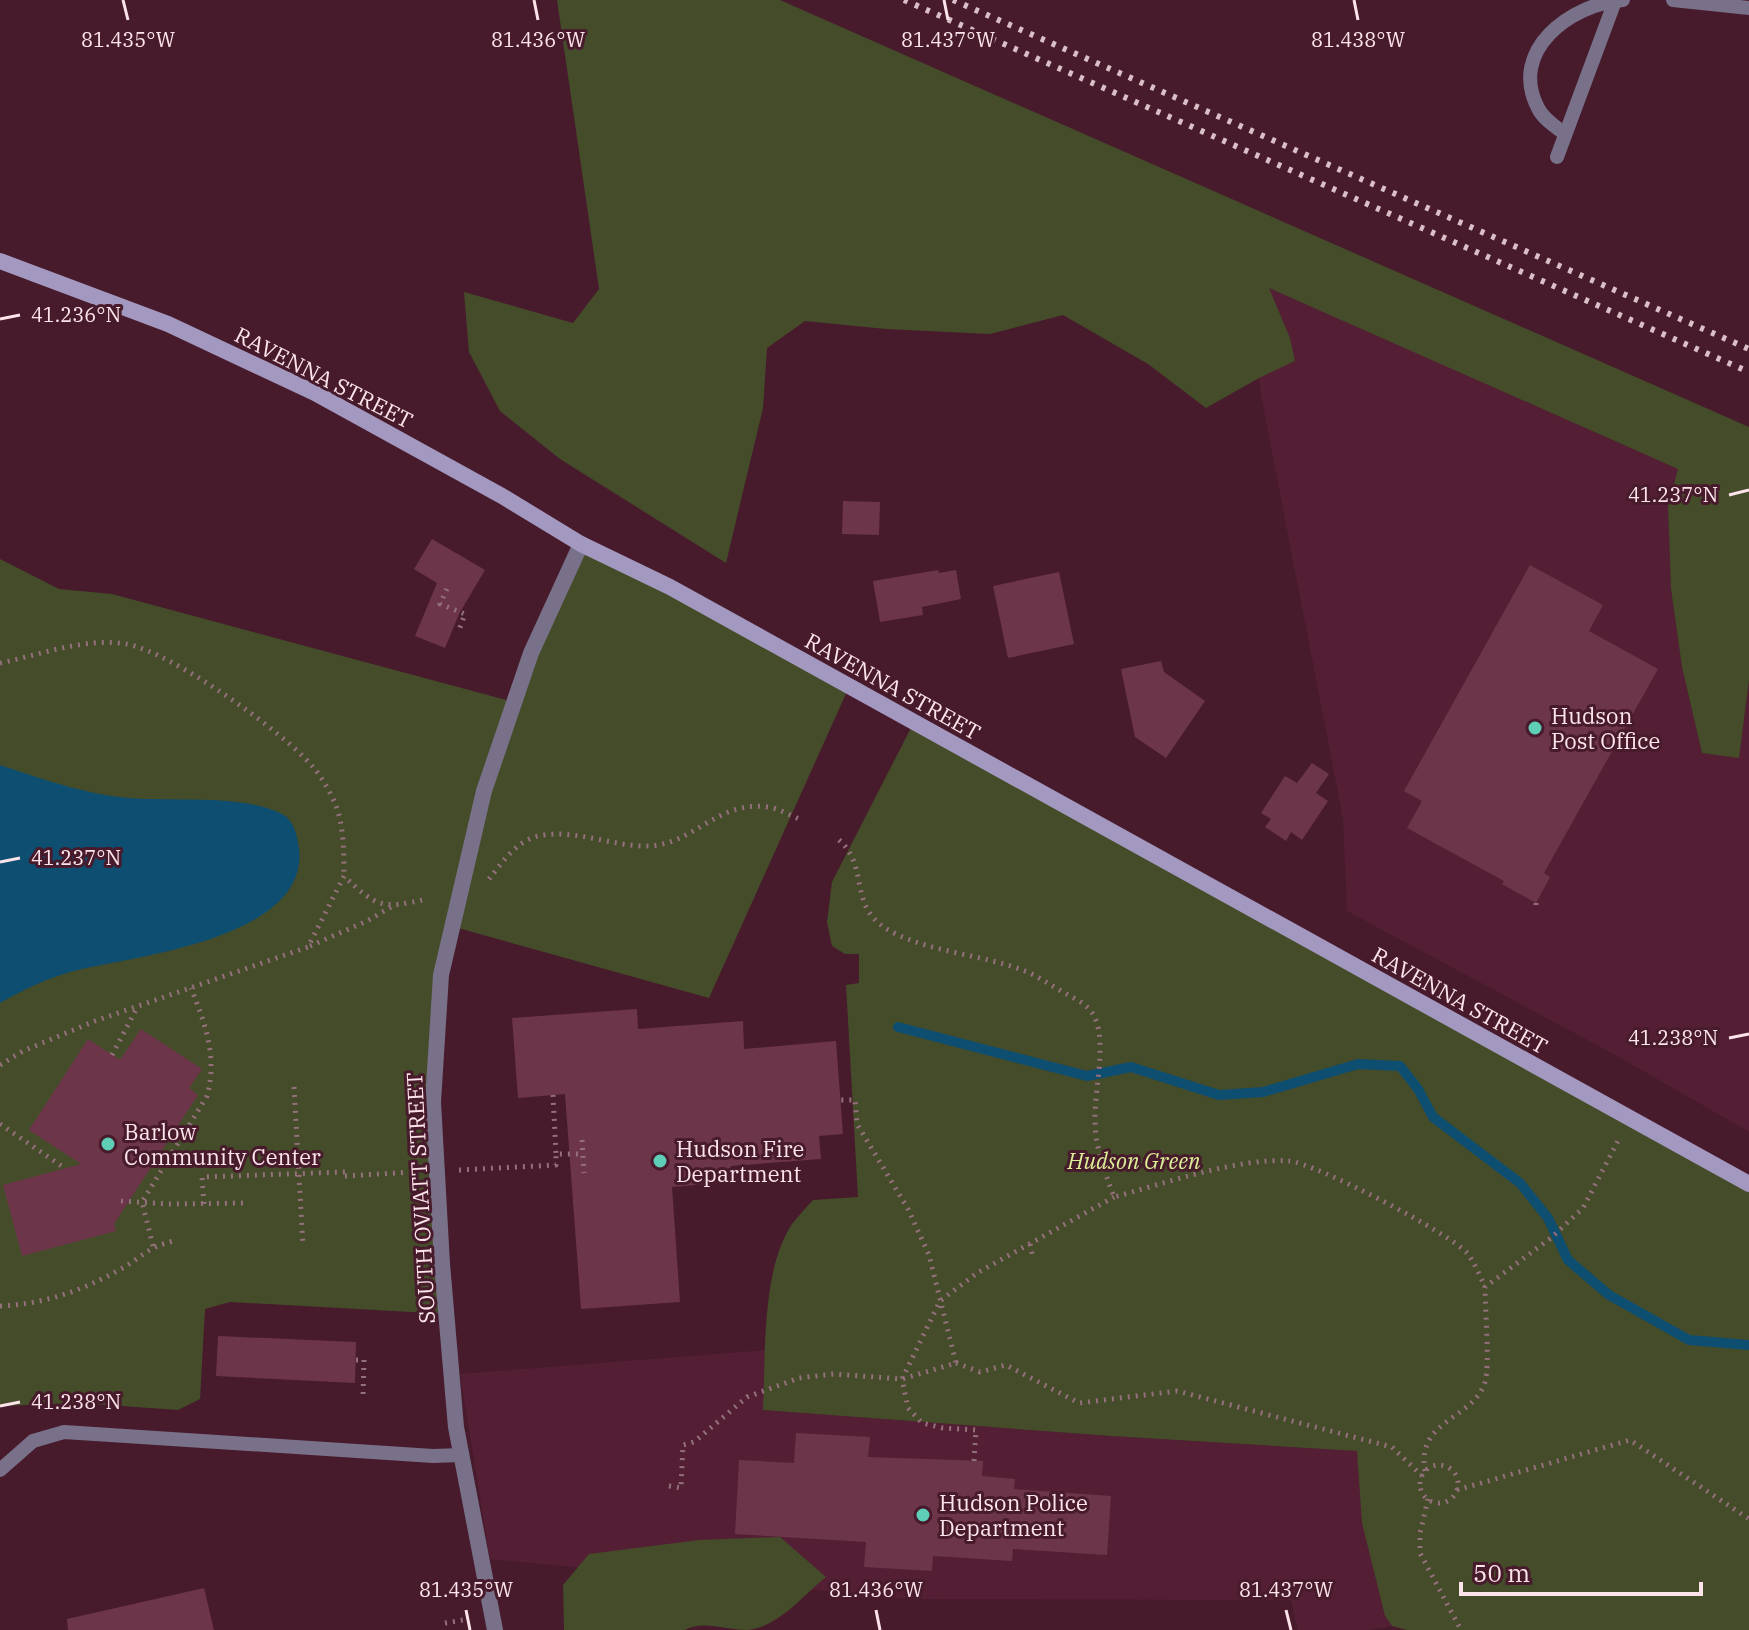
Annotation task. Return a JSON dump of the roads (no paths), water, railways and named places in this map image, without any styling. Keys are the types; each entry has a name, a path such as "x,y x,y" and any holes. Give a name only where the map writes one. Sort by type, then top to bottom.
{"street":[{"name":"RAVENNA STREET","path":"0,261 168,324 315,393 502,496 581,544 670,587 1749,1184"},
{"name":"SOUTH OVIATT STREET","path":"495,1630 456,1427 442,1264 433,1102 441,975 484,791 531,653 581,544"}],"lane":[{"path":"1565,134 1540,112 1531,91 1534,56 1552,29 1583,9 1623,0"},
{"path":"1673,0 1749,8"},
{"path":"1557,157 1615,1"},
{"path":"0,1470 33,1441 64,1432 433,1456 462,1455"}],"water":[{"path":"0,765 69,787 111,796 242,803 280,813 292,823 297,838 299,848 295,879 277,903 249,922 215,938 67,973 0,1003"}],"waterway":[{"path":"898,1027 1087,1076 1131,1067 1219,1095 1263,1092 1358,1064 1400,1066 1418,1089 1433,1117 1520,1183 1548,1218 1568,1260 1609,1295 1689,1340 1749,1345"}],"railway":[{"path":"904,0 1749,372"},
{"path":"953,0 1749,349"}],"place":[{"name":"Hudson Post Office","path":"1535,728"},
{"name":"Barlow Community Center","path":"108,1144"},
{"name":"Hudson Fire Department","path":"660,1161"},
{"name":"Hudson Police Department","path":"923,1515"}],"park label":[{"name":"Hudson Green","path":"1134,1160"}]}
